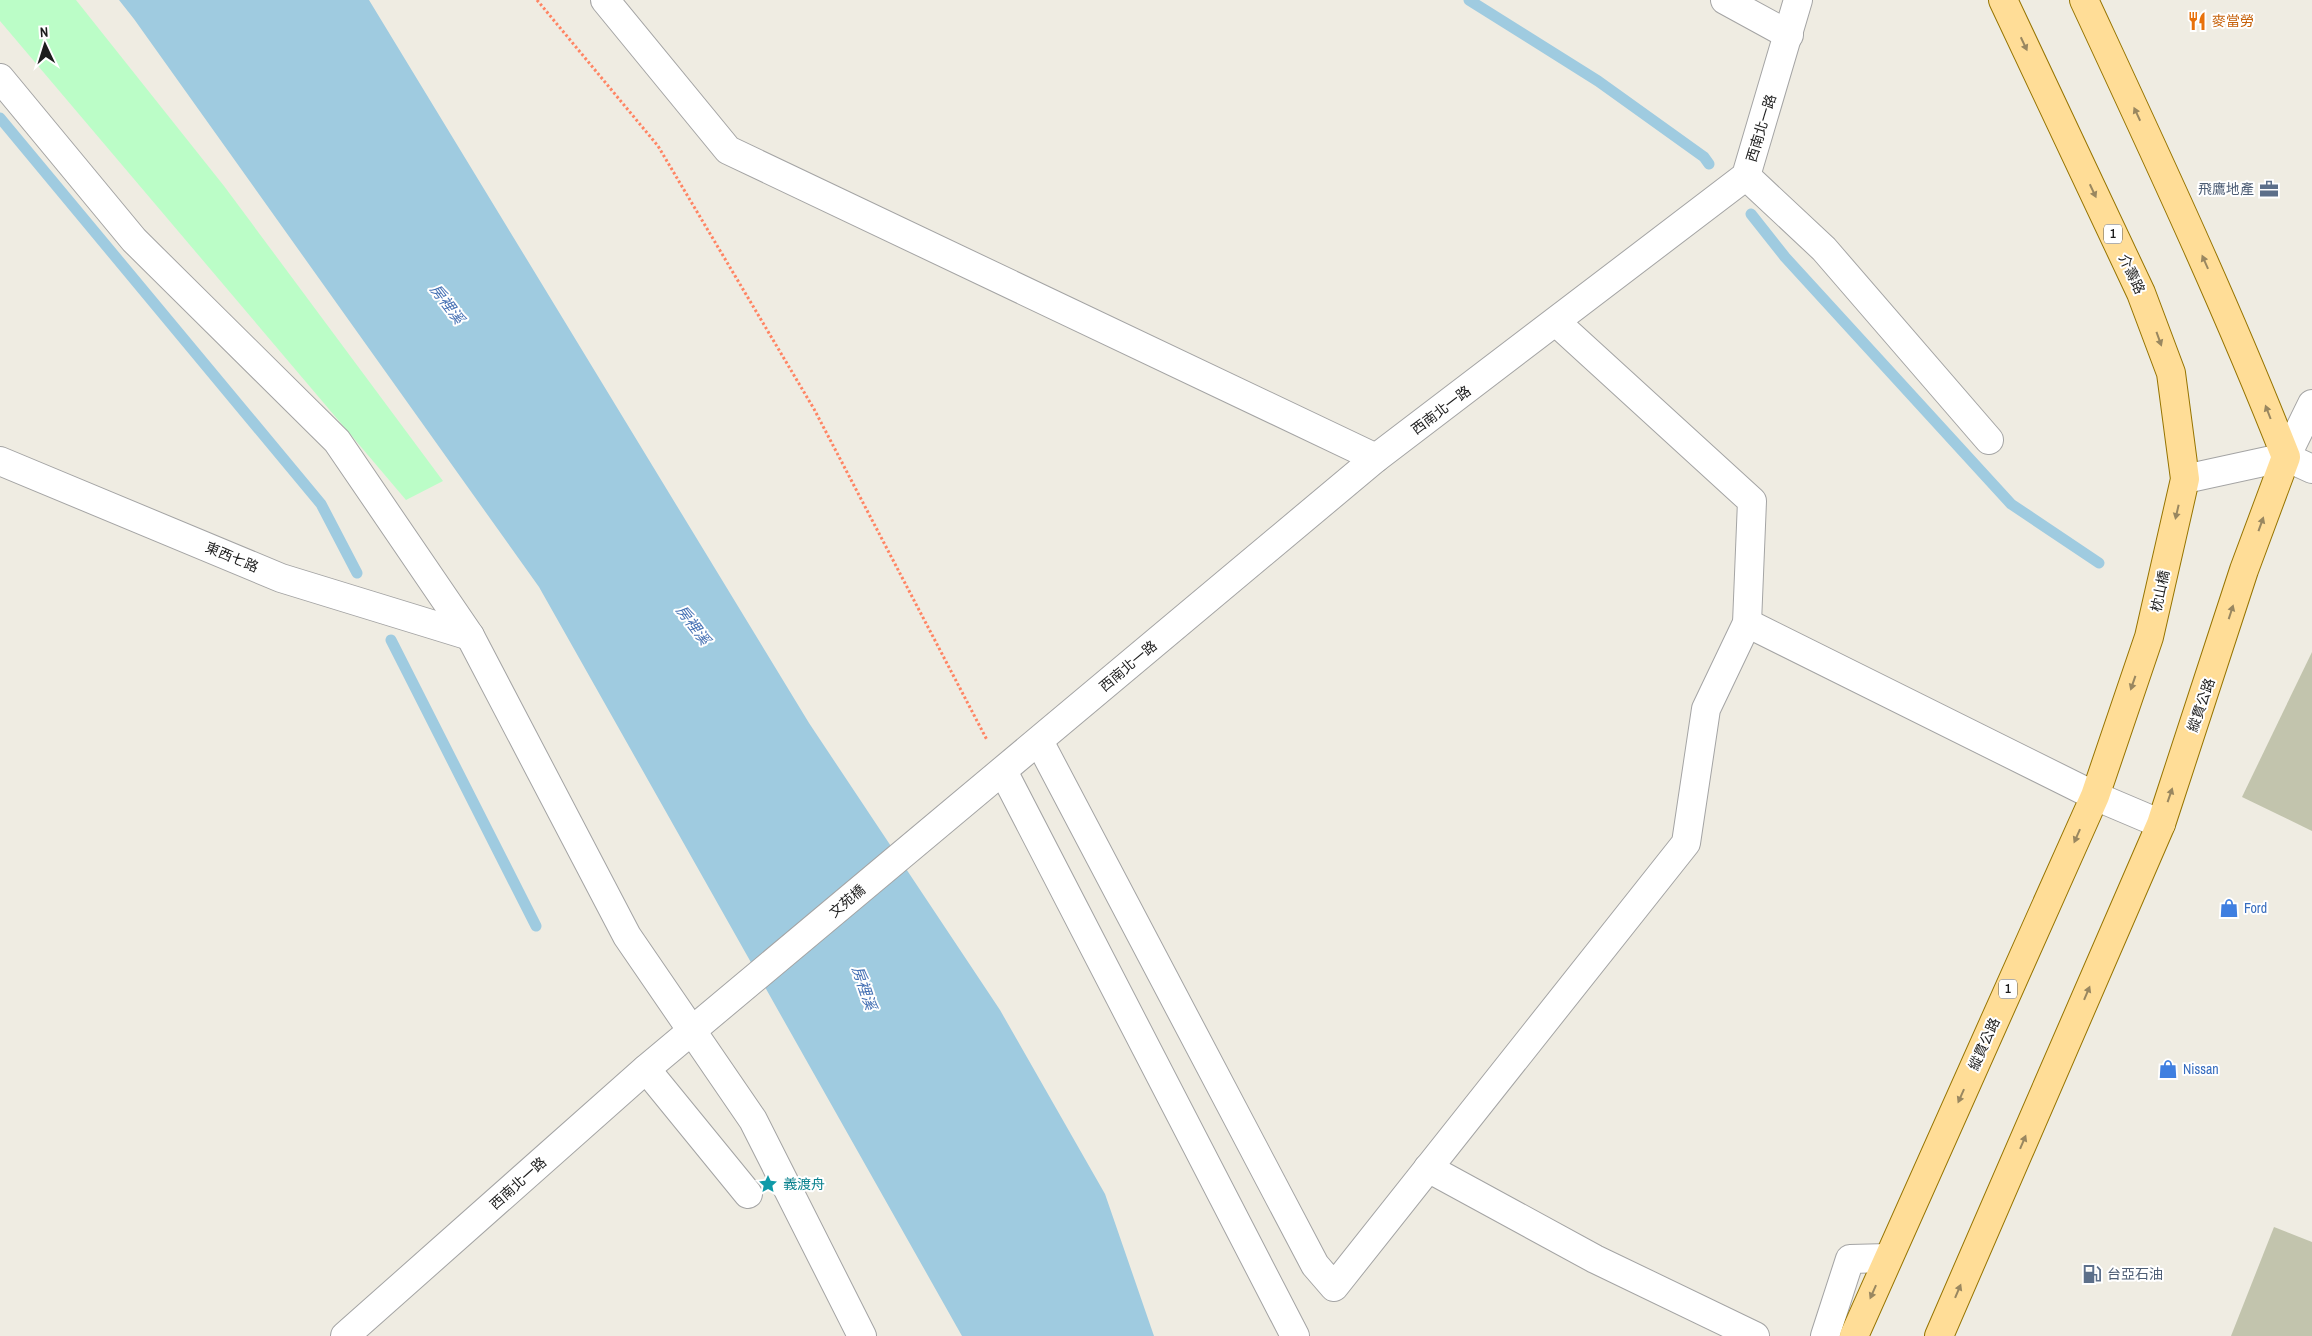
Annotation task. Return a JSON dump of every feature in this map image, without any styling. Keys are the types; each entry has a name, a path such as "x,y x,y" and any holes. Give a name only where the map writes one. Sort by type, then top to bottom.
{"main road":[{"name":"介壽路","path":"2003,0 2141,293 2171,373 2185,479"},
{"path":"2084,0 2245,352 2286,457"},
{"name":"縱貫公路","path":"1938,1336 2161,824 2244,570 2286,457"},
{"name":"枕山橋","path":"2149,637 2185,479"},
{"name":"縱貫公路","path":"1854,1336 2094,796 2149,637"}],"street":[{"path":"605,0 728,150 1376,458"},
{"path":"1725,0 1789,34"},
{"name":"西南北一路","path":"1003,771 1376,458 1746,176 1798,0"},
{"path":"0,78 134,240 337,441 470,636 627,936 753,1120 862,1336"},
{"path":"1746,176 1824,249 1989,440"},
{"path":"1039,741 1315,1265 1334,1287 1686,843 1706,709 1747,622 1752,501 1556,322"},
{"path":"2286,457 2312,404"},
{"path":"2185,479 2286,457 2312,469"},
{"name":"東西七路","path":"0,461 281,578 470,636"},
{"path":"1747,622 2094,796 2161,824"},
{"name":"文苑橋","path":"691,1030 1003,771"},
{"path":"1003,771 1295,1336"},
{"name":"西南北一路","path":"345,1336 691,1030"},
{"path":"646,1069 748,1194"},
{"path":"1428,1168 1595,1259 1755,1336"},
{"path":"1825,1336 1850,1258 1888,1258"}],"path":[{"path":"537,0 658,146 814,409 1003,771"}],"shaded area":[{"path":"2312,652 2312,831 2242,797"},
{"path":"2274,1227 2312,1242 2312,1336 2231,1336"}],"green space":[{"path":"0,0 76,0 224,186 443,481 406,500 0,21"}],"water":[{"name":"房裡溪","path":"119,0 369,0 809,723 1000,1010 1105,1194 1154,1336 962,1336 539,587"}],"waterway":[{"path":"1469,0 1598,81 1704,157 1709,164"},
{"path":"0,118 321,504 357,573"},
{"path":"1751,214 1785,257 2011,504 2099,563"},
{"path":"391,640 536,926"}],"place":[{"name":"麥當勞","path":"2197,21"},
{"name":"飛鷹地產","path":"2269,189"},
{"name":"Ford","path":"2229,908"},
{"name":"Nissan","path":"2168,1069"},
{"name":"義渡舟","path":"768,1184"},
{"name":"台亞石油","path":"2092,1274"}]}
